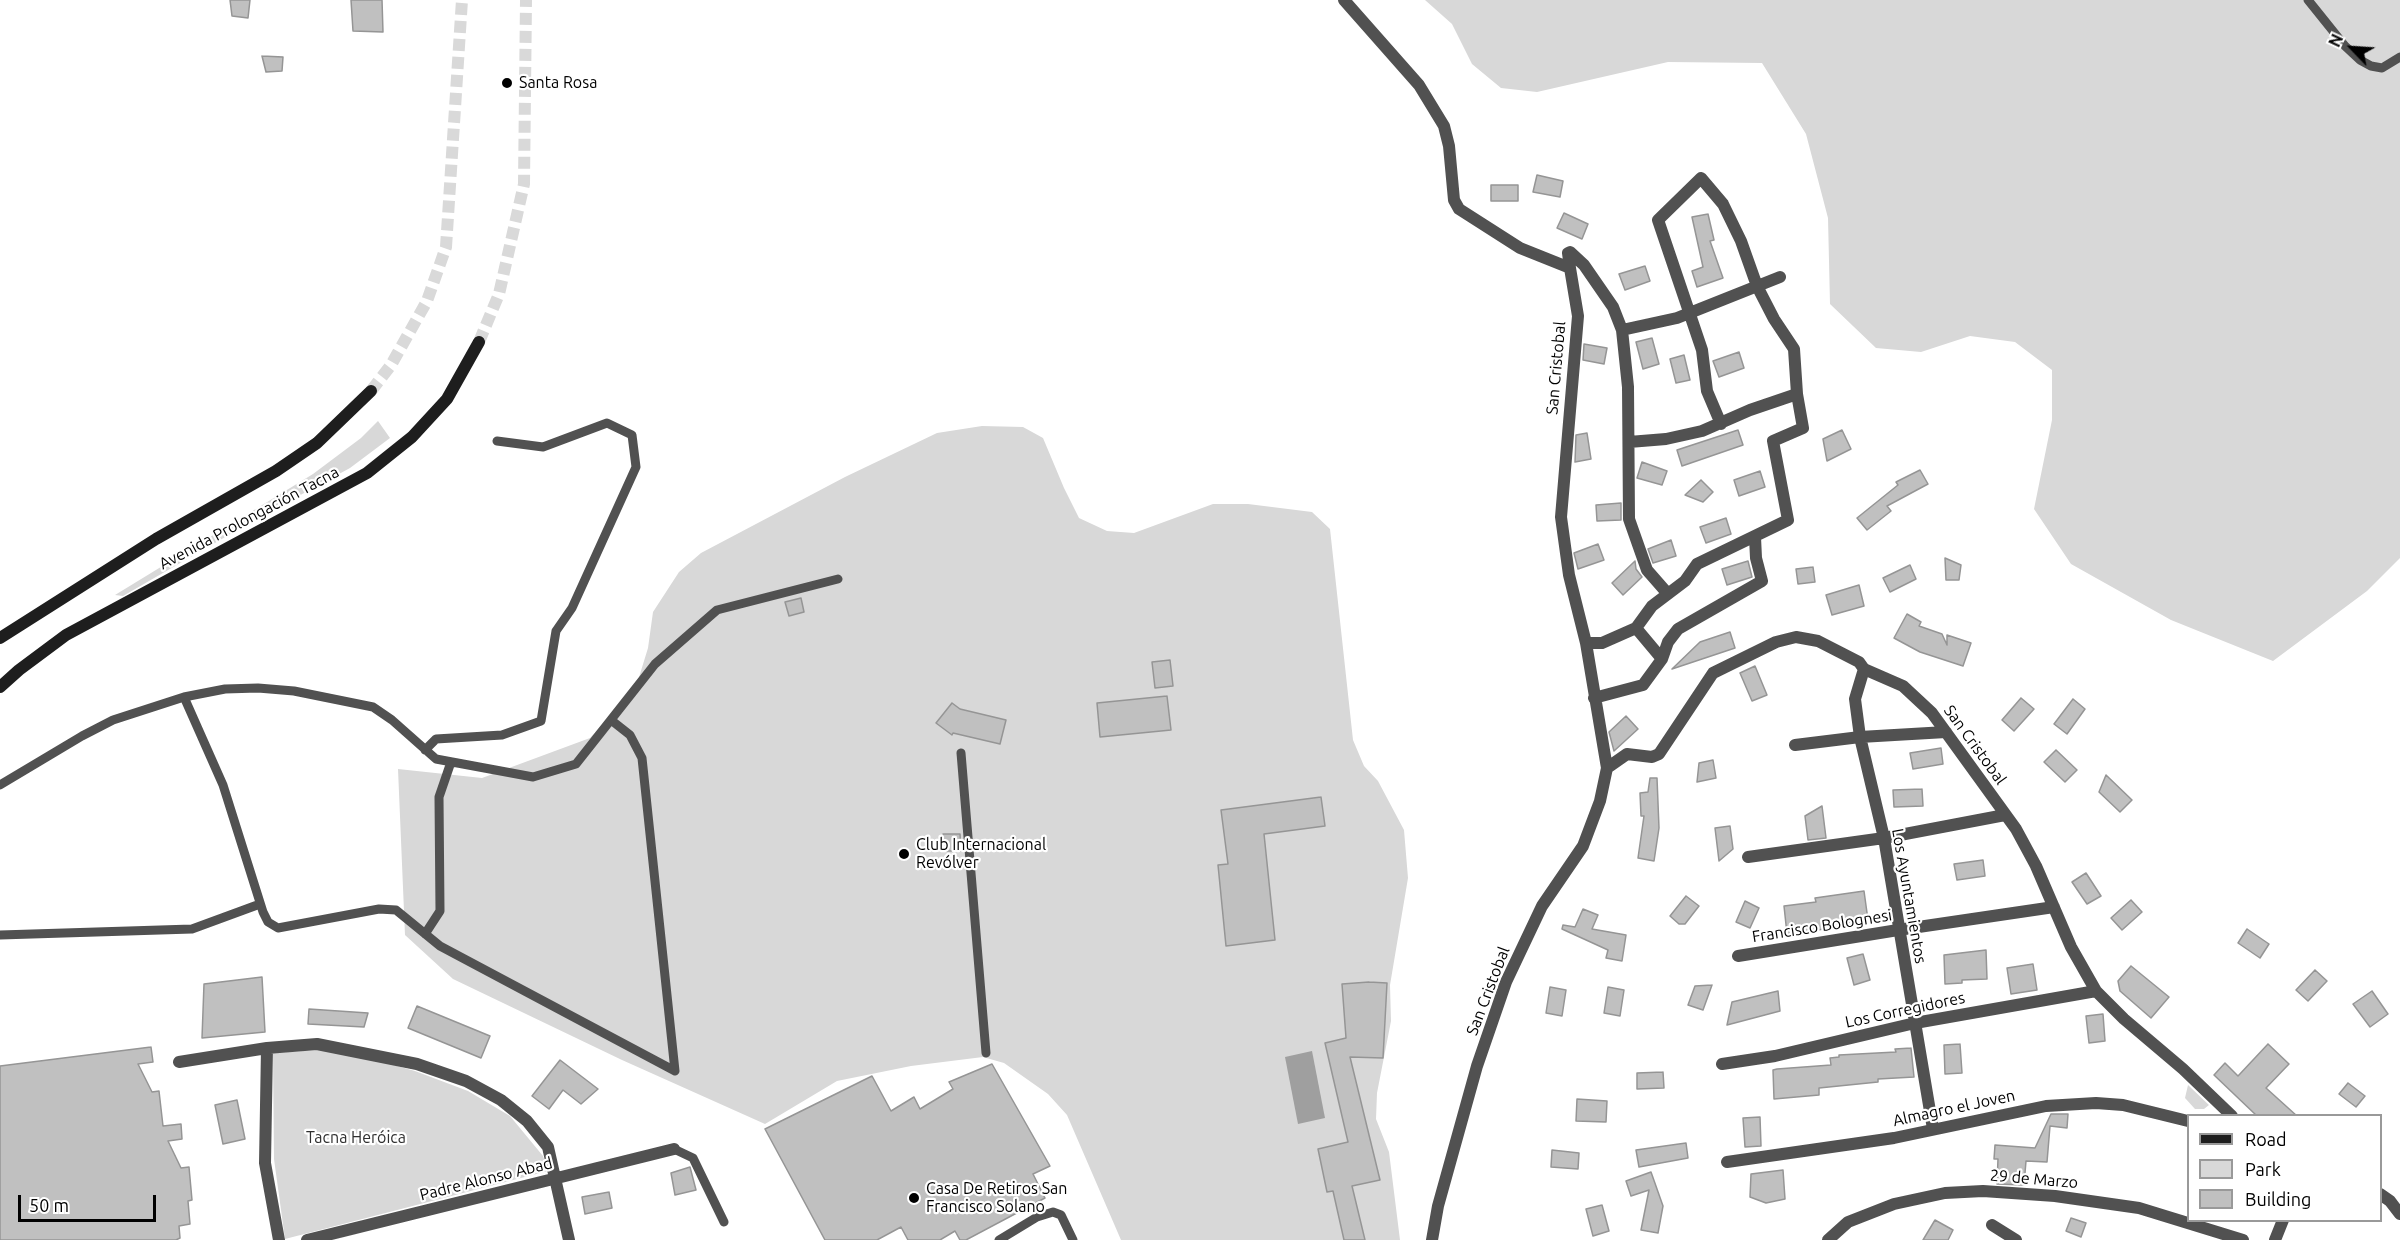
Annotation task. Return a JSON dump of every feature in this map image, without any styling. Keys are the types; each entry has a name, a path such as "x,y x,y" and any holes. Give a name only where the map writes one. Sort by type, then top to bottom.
{"main road":[{"name":"Avenida Prolongación Tacna","path":"0,687 26,664 66,635 367,473 412,437 447,399 479,342"},
{"name":"Avenida Prolongación Tacna","path":"0,638 156,539 276,471 317,443 371,391"}],"street":[{"path":"1344,0 1419,85 1444,126 1449,146 1454,200 1459,209 1520,248 1570,268 1570,252 1584,265 1613,307 1623,330 1628,387 1629,519 1647,570 1668,594"},
{"path":"1586,643 1602,643 1636,628 1652,606 1685,581 1697,564 1788,520 1773,441 1803,428 1797,394 1794,349 1757,286 1741,240 1723,204 1701,178 1658,220 1702,350 1707,391 1721,424"},
{"name":"San Cristobal","path":"1432,1240 1438,1206 1477,1065 1506,982 1542,906 1583,846 1600,801 1607,768 1586,643 1569,575 1561,517 1578,316 1570,268"},
{"path":"1623,330 1677,318 1780,277"},
{"path":"1629,442 1666,439 1702,431 1749,410 1797,394"},
{"path":"1594,698 1643,685 1662,659 1668,642 1678,628 1762,581 1756,558 1755,537"},
{"path":"1636,628 1662,659"},
{"name":"San Cristobal","path":"1607,768 1627,754 1652,757 1659,754 1713,673 1776,642 1796,637 1808,638 1859,662 1864,669 1903,686 1932,713 2021,839 2071,947 2096,991 2230,1114"},
{"name":"Los Ayuntamientos","path":"1864,669 1856,699 1860,737 1884,838 1933,1129"},
{"path":"1795,745 1860,737 1946,732"},
{"path":"1748,857 1884,838 2005,815"},
{"name":"Francisco Bolognesi","path":"1738,956 2054,907"},
{"name":"Los Corregidores","path":"1722,1064 1775,1056 1915,1023 2096,991"},
{"path":"180,1062 267,1048 317,1044 417,1064 466,1081 501,1100 527,1121 548,1148 569,1240"},
{"path":"267,1048 266,1162 279,1240"},
{"name":"Almagro el Joven","path":"1727,1162 1894,1138 2026,1109 2079,1104 2123,1105 2187,1121"},
{"name":"Padre Alonso Abad","path":"307,1240 674,1149"},
{"name":"29 de Marzo","path":"1828,1240 1848,1222 1894,1204 1945,1193 1983,1191 2055,1196 2139,1208 2243,1240"},
{"path":"2382,1195 2390,1201 2400,1214"},
{"path":"2275,1240 2283,1222"},
{"path":"1992,1225 2016,1240"}],"lane":[{"path":"2308,0 2345,46 2360,60 2371,66 2382,68 2400,57"},
{"path":"425,750 436,739 502,735 541,721 556,631 572,608 636,467 632,435 607,423 543,447 497,441"},
{"path":"0,785 113,720 184,697 225,690 258,688 348,700 373,707 392,720 436,759 533,777 576,764 655,664 717,610 838,579"},
{"path":"184,697 223,785 260,904 268,922 278,928 379,909 396,910 440,946 675,1071 642,758 630,735 611,720"},
{"path":"961,753 986,1053"},
{"path":"425,934 440,911 439,797 451,762"},
{"path":"0,934 192,929 260,904"},
{"path":"674,1149 693,1158 724,1222"},
{"path":"999,1240 1037,1217 1053,1212 1061,1215 1073,1240"}],"green space":[{"path":"1425,0 2400,0 2400,558 2367,591 2273,661 2171,620 2071,564 2034,509 2052,420 2052,370 2015,342 1970,336 1921,352 1876,348 1830,304 1828,218 1806,134 1762,63 1668,62 1537,92 1501,88 1472,64 1452,24"},
{"path":"378,421 390,438 350,468 123,596 115,595 313,474 361,438"},
{"name":"Club Internacional Revólver","path":"982,426 1023,427 1043,438 1079,518 1107,531 1134,533 1213,504 1248,504 1312,512 1330,529 1353,740 1364,766 1378,781 1404,830 1408,878 1390,985 1391,1021 1377,1093 1376,1119 1389,1152 1400,1240 1121,1240 1067,1115 1048,1094 1004,1063 983,1057 911,1066 837,1081 765,1124 622,1060 453,979 405,935 398,769 482,778 590,738 636,687 648,648 653,612 679,572 701,553 845,477 937,433"},
{"name":"Tacna Heróica","path":"318,1050 365,1057 415,1071 468,1091 510,1116 543,1156 548,1171 285,1239 274,1159 273,1053"},
{"path":"2188,1085 2209,1105 2204,1109 2195,1109 2185,1098"}],"shaded area":[{"path":"1312,1051 1325,1118 1298,1124 1285,1057"}],"building":[{"path":"230,0 250,0 248,18 232,16"},
{"path":"351,0 382,0 383,32 353,31"},
{"path":"262,56 283,57 282,71 266,72"},
{"path":"1537,175 1563,181 1560,197 1533,192"},
{"path":"1491,185 1518,185 1518,201 1491,201"},
{"path":"1564,213 1588,224 1582,239 1557,228"},
{"path":"1708,214 1714,240 1710,241 1723,278 1697,287 1692,271 1703,267 1692,217"},
{"path":"1645,266 1650,281 1625,290 1619,274"},
{"path":"1652,338 1659,364 1643,369 1636,342"},
{"path":"1584,344 1607,348 1604,364 1583,360"},
{"path":"1739,352 1744,368 1719,377 1713,361"},
{"path":"1684,355 1690,380 1676,383 1670,359"},
{"path":"1738,430 1743,445 1682,466 1677,450"},
{"path":"1842,430 1851,449 1827,461 1823,439"},
{"path":"1587,433 1591,459 1575,462 1576,435"},
{"path":"1642,462 1667,471 1662,485 1637,478"},
{"path":"1920,470 1928,484 1887,506 1891,511 1867,530 1857,518 1898,485 1896,482"},
{"path":"1760,471 1765,487 1739,496 1734,480"},
{"path":"1701,480 1713,492 1703,502 1685,495"},
{"path":"1621,503 1621,520 1597,521 1596,505"},
{"path":"1726,518 1731,534 1706,543 1700,527"},
{"path":"1671,540 1676,556 1653,563 1648,549"},
{"path":"1598,544 1604,560 1578,569 1574,553"},
{"path":"1945,558 1961,565 1959,580 1946,580"},
{"path":"1635,561 1636,569 1642,577 1623,595 1612,583"},
{"path":"1748,561 1752,577 1727,585 1722,569"},
{"path":"1910,565 1916,579 1890,592 1883,578"},
{"path":"1813,567 1815,582 1798,584 1796,569"},
{"path":"1859,585 1864,606 1832,615 1826,595"},
{"path":"801,598 804,612 789,616 785,602"},
{"path":"1907,614 1921,622 1919,626 1942,634 1947,645 1947,635 1971,643 1963,666 1920,652 1894,638"},
{"path":"1730,632 1735,648 1672,669 1700,642"},
{"path":"1170,660 1173,686 1155,688 1152,662"},
{"path":"1755,666 1767,695 1752,701 1740,673"},
{"path":"1167,696 1171,730 1100,737 1097,703"},
{"path":"2021,698 2034,709 2014,731 2002,720"},
{"path":"2073,699 2085,709 2067,734 2054,724"},
{"path":"952,703 960,709 1006,720 1000,744 953,733 952,735 936,723"},
{"path":"1626,716 1638,729 1614,751 1609,732"},
{"path":"1941,748 1943,764 1913,769 1910,753"},
{"path":"2056,750 2077,770 2065,782 2044,762"},
{"path":"1713,760 1716,778 1697,782 1699,763"},
{"path":"2106,775 2132,800 2120,812 2099,792"},
{"path":"1650,778 1657,778 1659,828 1654,861 1638,858 1644,816 1641,816 1640,793 1648,792"},
{"path":"1922,789 1923,806 1894,807 1893,790"},
{"path":"1321,797 1325,826 1264,834 1275,940 1226,946 1218,865 1228,864 1221,810"},
{"path":"1822,806 1826,838 1808,840 1805,816"},
{"path":"1730,826 1733,849 1719,861 1715,828"},
{"path":"943,834 960,834 961,851 944,851"},
{"path":"1983,860 1985,876 1957,880 1954,864"},
{"path":"2086,873 2101,896 2087,904 2072,882"},
{"path":"1864,891 1868,920 1832,924 1832,928 1787,934 1784,906 1816,902 1815,898"},
{"path":"1686,896 1699,906 1685,924 1679,924 1670,916"},
{"path":"2131,900 2142,912 2122,930 2111,918"},
{"path":"1745,901 1759,908 1750,928 1736,922"},
{"path":"1583,909 1598,915 1592,929 1626,935 1622,961 1606,958 1608,950 1562,929 1563,925 1575,927"},
{"path":"2247,929 2269,944 2260,958 2238,943"},
{"path":"1986,950 1987,979 1962,980 1962,983 1945,984 1944,955"},
{"path":"1863,954 1870,980 1854,985 1847,958"},
{"path":"2033,964 2037,990 2011,994 2007,968"},
{"path":"2131,966 2169,997 2151,1018 2120,991 2118,981"},
{"path":"2315,970 2327,981 2308,1001 2296,990"},
{"path":"262,977 265,1032 202,1038 204,984"},
{"path":"1387,983 1383,1058 1350,1057 1380,1180 1352,1186 1365,1240 1344,1240 1333,1191 1327,1192 1318,1149 1348,1142 1325,1043 1346,1038 1342,984"},
{"path":"1712,985 1703,1010 1688,1005 1695,986"},
{"path":"1550,987 1566,990 1562,1016 1546,1013"},
{"path":"1608,987 1624,990 1620,1016 1604,1013"},
{"path":"1778,991 1780,1011 1727,1025 1732,1002"},
{"path":"2372,991 2388,1014 2370,1027 2353,1004"},
{"path":"417,1006 490,1036 481,1058 408,1028"},
{"path":"309,1009 368,1013 364,1027 308,1024"},
{"path":"2103,1014 2105,1041 2089,1043 2086,1016"},
{"path":"1960,1044 1962,1073 1945,1074 1944,1045"},
{"path":"2268,1044 2289,1064 2266,1088 2295,1114 2255,1114 2214,1075 2225,1063 2238,1076"},
{"path":"151,1047 153,1062 138,1064 152,1092 159,1091 163,1126 181,1124 182,1139 168,1141 181,1168 189,1167 192,1200 188,1201 190,1224 179,1226 180,1238 176,1240 0,1240 0,1066"},
{"path":"1911,1048 1914,1077 1878,1079 1878,1082 1819,1088 1819,1095 1774,1099 1773,1070 1831,1065 1830,1058 1839,1057 1839,1055 1896,1052 1895,1049"},
{"path":"560,1060 598,1089 581,1104 563,1090 549,1109 532,1096"},
{"path":"992,1064 1050,1166 1033,1174 1045,1198 966,1240 960,1240 955,1231 940,1240 908,1240 901,1227 877,1240 825,1240 765,1129 872,1076 891,1111 914,1097 920,1109 953,1089 949,1082"},
{"path":"1663,1072 1664,1088 1637,1089 1637,1073"},
{"path":"2348,1083 2365,1096 2356,1107 2339,1094"},
{"path":"1577,1099 1607,1101 1606,1122 1576,1121"},
{"path":"237,1100 245,1139 223,1144 215,1105"},
{"path":"2051,1114 2068,1114 2067,1128 2050,1126 2047,1162 2026,1161 2024,1185 1997,1184 1998,1159 1994,1159 1995,1145 2035,1148"},
{"path":"1760,1117 1761,1146 1745,1147 1743,1118"},
{"path":"1686,1143 1688,1158 1639,1167 1636,1150"},
{"path":"1552,1150 1579,1153 1578,1169 1551,1167"},
{"path":"690,1167 696,1190 675,1195 671,1173"},
{"path":"1783,1170 1785,1199 1766,1203 1750,1197 1751,1174"},
{"path":"1651,1172 1663,1206 1658,1233 1641,1230 1649,1190 1631,1196 1626,1181"},
{"path":"609,1192 612,1208 585,1214 582,1197"},
{"path":"1602,1205 1609,1231 1593,1236 1586,1209"},
{"path":"2071,1218 2086,1223 2081,1237 2066,1231"},
{"path":"1935,1220 1953,1230 1948,1240 1923,1240"}],"tunnel":[{"path":"371,391 391,365 427,301 446,247 462,0"},
{"path":"479,342 499,294 524,184 526,0"}],"place":[{"name":"Santa Rosa","path":"507,83"},
{"name":"Club Internacional Revólver","path":"904,854"},
{"name":"Casa De Retiros San Francisco Solano","path":"914,1198"}]}
